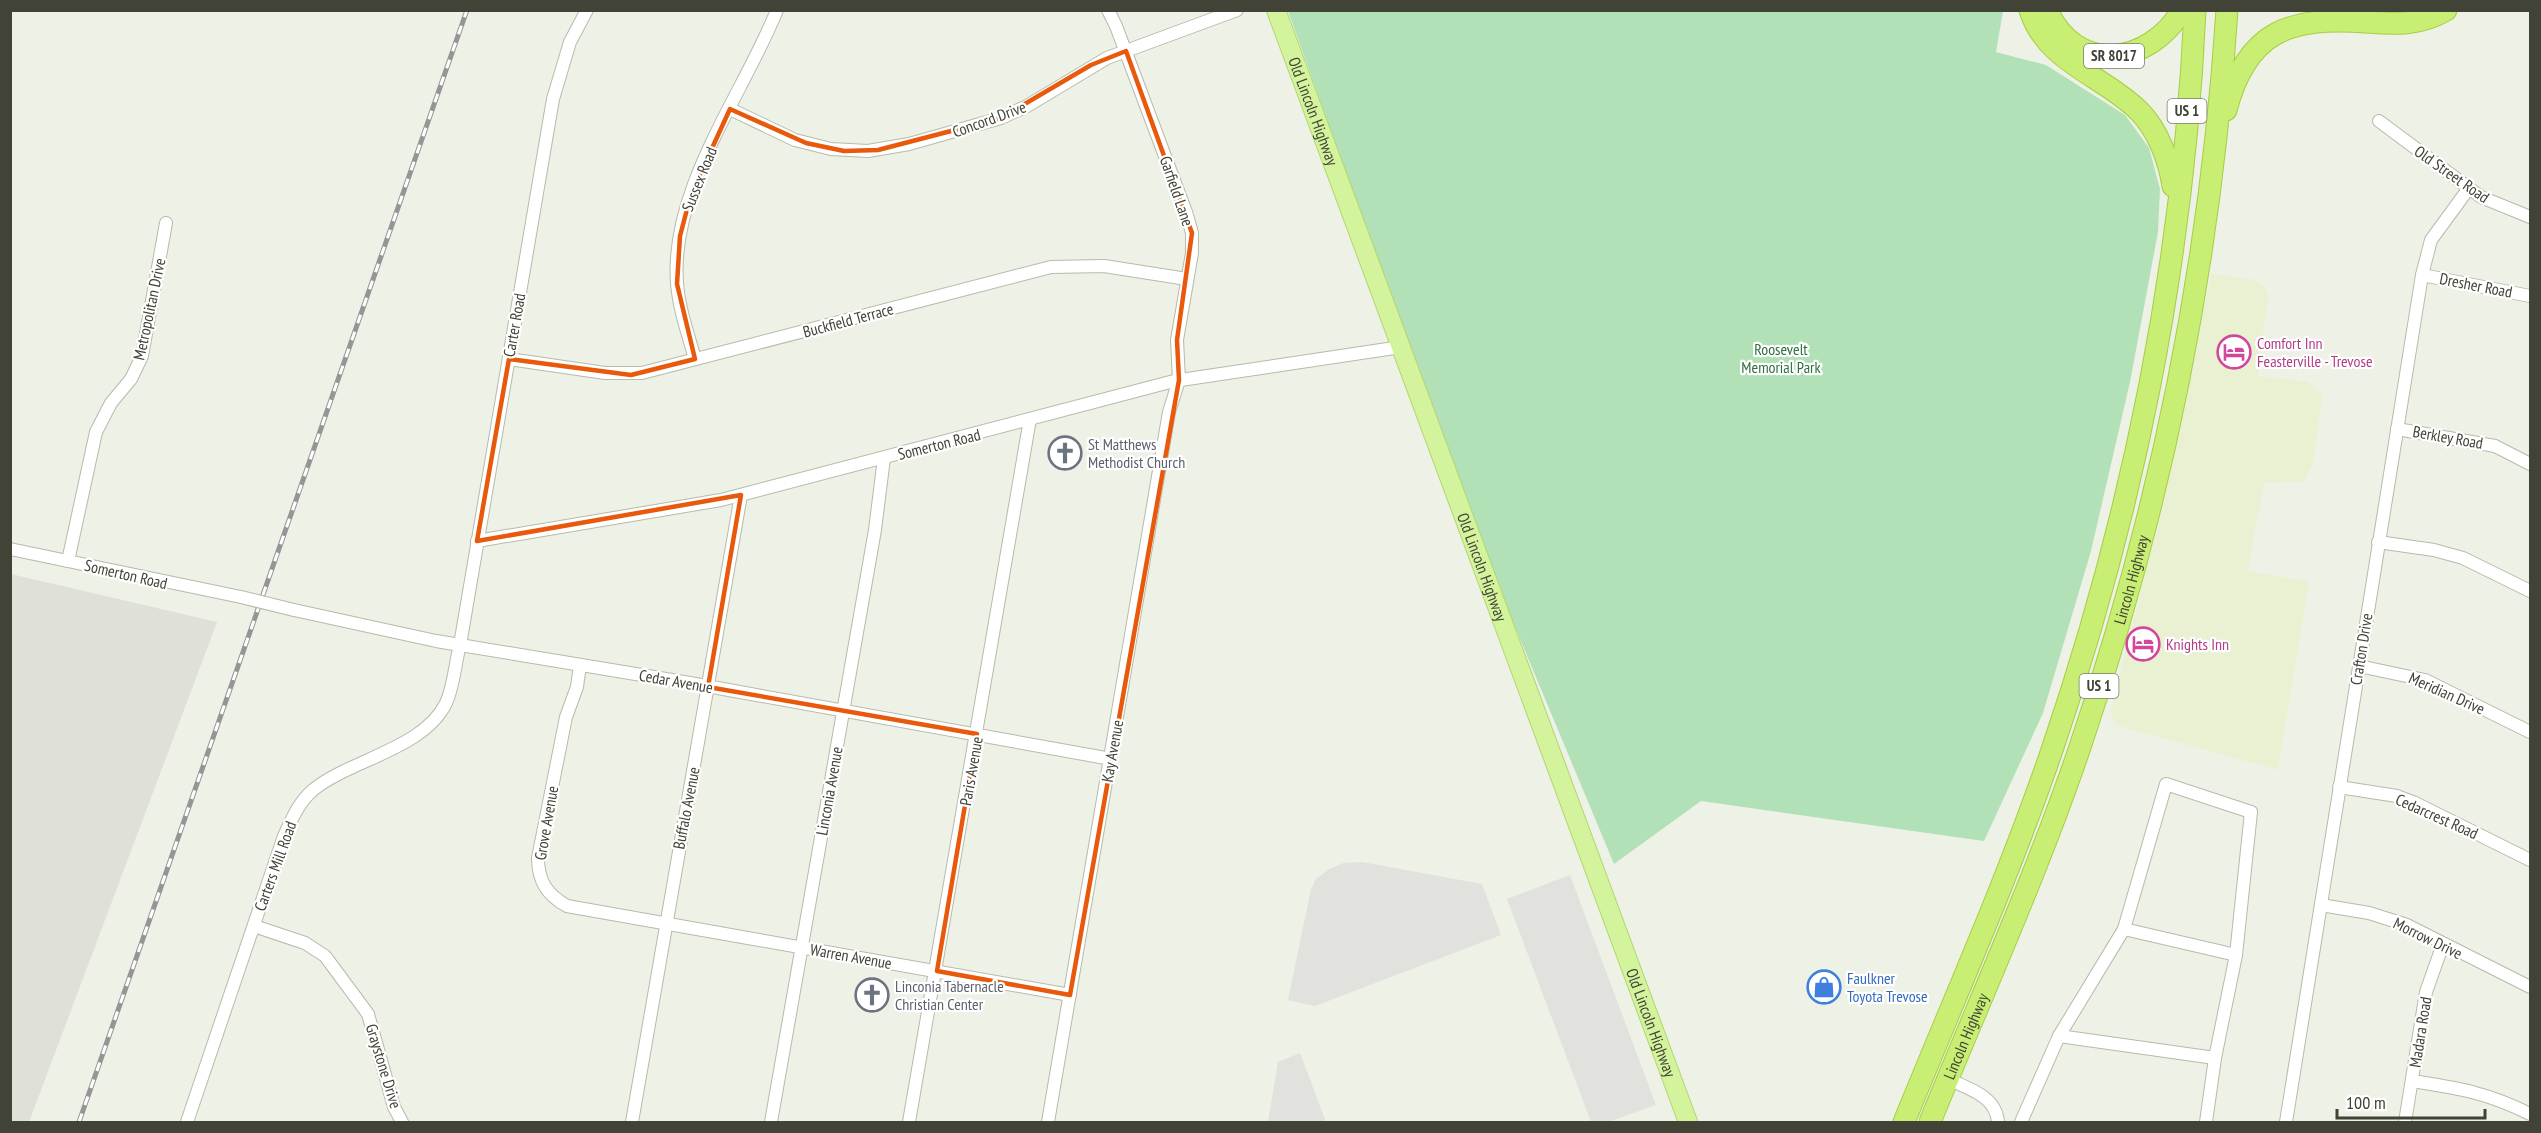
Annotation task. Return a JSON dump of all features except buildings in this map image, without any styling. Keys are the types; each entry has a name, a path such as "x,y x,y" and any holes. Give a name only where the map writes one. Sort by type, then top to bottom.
{"highway":[{"path":"2030,10 2036,27 2050,45 2143,116 2166,155 2176,210"},
{"name":"SR 8017","path":"2047,10 2059,31 2067,39 2086,50 2109,56 2132,53 2151,45 2168,30 2182,10"},
{"name":"Lincoln Highway","path":"1904,1122 2014,854 2084,649 2113,547 2137,442 2168,284 2192,68 2194,10"},
{"name":"Lincoln Highway","path":"1930,1122 2055,814 2079,749 2122,611 2155,489 2197,276 2227,10"},
{"path":"2364,10 2399,13 2418,10"},
{"path":"2210,174 2233,90 2246,63 2258,45 2267,38 2289,27 2312,21 2411,24 2446,10"}],"main road":[{"name":"Old Lincoln Highway","path":"1276,10 1688,1122"}],"street":[{"name":"Carter Road","path":"460,645 553,99 570,42 587,10"},
{"name":"Sussex Road","path":"695,359 677,284 680,236 690,194 777,10"},
{"name":"Garfield Lane","path":"1108,10 1126,51 1192,233 1192,253 1177,340 1179,380"},
{"name":"Concord Drive","path":"730,109 776,132 806,143 844,151 878,150 909,144 1001,118 1027,106 1091,65 1237,10"},
{"name":"Old Street Road","path":"2379,121 2469,188 2508,210 2530,216"},
{"name":"Crafton Drive","path":"2286,1122 2422,275 2431,240 2469,188"},
{"name":"Metropolitan Drive","path":"68,561 96,432 111,403 131,379 141,356 166,223"},
{"name":"Buckfield Terrace","path":"509,359 605,374 631,375 1062,265 1104,266 1187,279"},
{"name":"Dresher Road","path":"2422,275 2530,296"},
{"name":"Somerton Road","path":"477,541 741,495 1179,380 1401,347"},
{"name":"Kay Avenue","path":"1048,1122 1169,412 1179,380"},
{"name":"Paris Avenue","path":"909,1122 937,971 1030,419"},
{"name":"Berkley Road","path":"2397,429 2486,443 2530,464"},
{"name":"Linconia Avenue","path":"771,1122 875,530 884,458"},
{"name":"Buffalo Avenue","path":"632,1122 741,495"},
{"path":"2379,542 2434,550 2463,558 2530,591"},
{"name":"Somerton Road","path":"10,549 241,597"},
{"name":"Cedar Avenue","path":"241,597 460,645 843,710 1111,759"},
{"name":"Carters Mill Road","path":"187,1122 296,808 314,789 414,736 435,720 446,702 460,645"},
{"name":"Grove Avenue","path":"580,665 577,687 566,717 538,858 538,875 554,899 567,906 666,925"},
{"name":"Meridian Drive","path":"2359,666 2425,680 2530,732"},
{"path":"2021,1122 2059,1036 2124,929 2166,784 2251,812 2236,955 2215,1058 2206,1122"},
{"name":"Cedarcrest Road","path":"2339,787 2397,796 2413,802 2530,860"},
{"name":"Morrow Drive","path":"2320,905 2382,916 2530,987"},
{"name":"Warren Avenue","path":"666,925 1070,995"},
{"name":"Graystone Drive","path":"254,926 305,943 326,956 368,1014 394,1107 402,1122"},
{"path":"2124,929 2236,955"},
{"name":"Madara Road","path":"2405,1122 2426,992 2443,944"},
{"path":"2059,1036 2215,1058"},
{"path":"1948,1079 1984,1096 1993,1106 1998,1122"},
{"path":"2412,1081 2472,1090 2500,1099 2530,1114"}],"highlighted area":[{"path":"1126,51 1192,233 1177,340 1179,380 1070,995 937,971 977,734 708,687 741,495 477,541 509,359 631,375 695,359 677,284 680,236 691,194 730,109 806,143 844,151 878,150 1001,118 1091,65"}],"shaded area":[{"path":"2211,274 2252,279 2264,286 2268,296 2258,376 2308,382 2323,395 2312,466 2304,481 2264,483 2248,571 2309,582 2278,770 2116,725 2110,712 2163,506"},
{"path":"11,574 217,622 29,1122 10,1122"},
{"path":"1362,862 1482,884 1501,935 1315,1006 1288,1000 1311,889 1316,879 1343,863"},
{"path":"1570,875 1656,1105 1608,1122 1591,1122 1507,899"},
{"path":"1300,1053 1326,1122 1268,1122 1278,1062"}],"green space":[{"name":"Roosevelt Memorial Park","path":"1288,11 2003,11 1996,52 2046,65 2125,115 2149,148 2160,189 2158,232 2130,382 2091,551 2043,713 1984,841 1701,801 1614,864 1472,524"}],"railway":[{"path":"79,1122 467,10"}],"place":[{"name":"Comfort Inn Feasterville - Trevose","path":"2234,352"},
{"name":"St Matthews Methodist Church","path":"1065,453"},
{"name":"Knights Inn","path":"2143,644"},
{"name":"Faulkner Toyota Trevose","path":"1824,987"},
{"name":"Linconia Tabernacle Christian Center","path":"872,995"}]}
